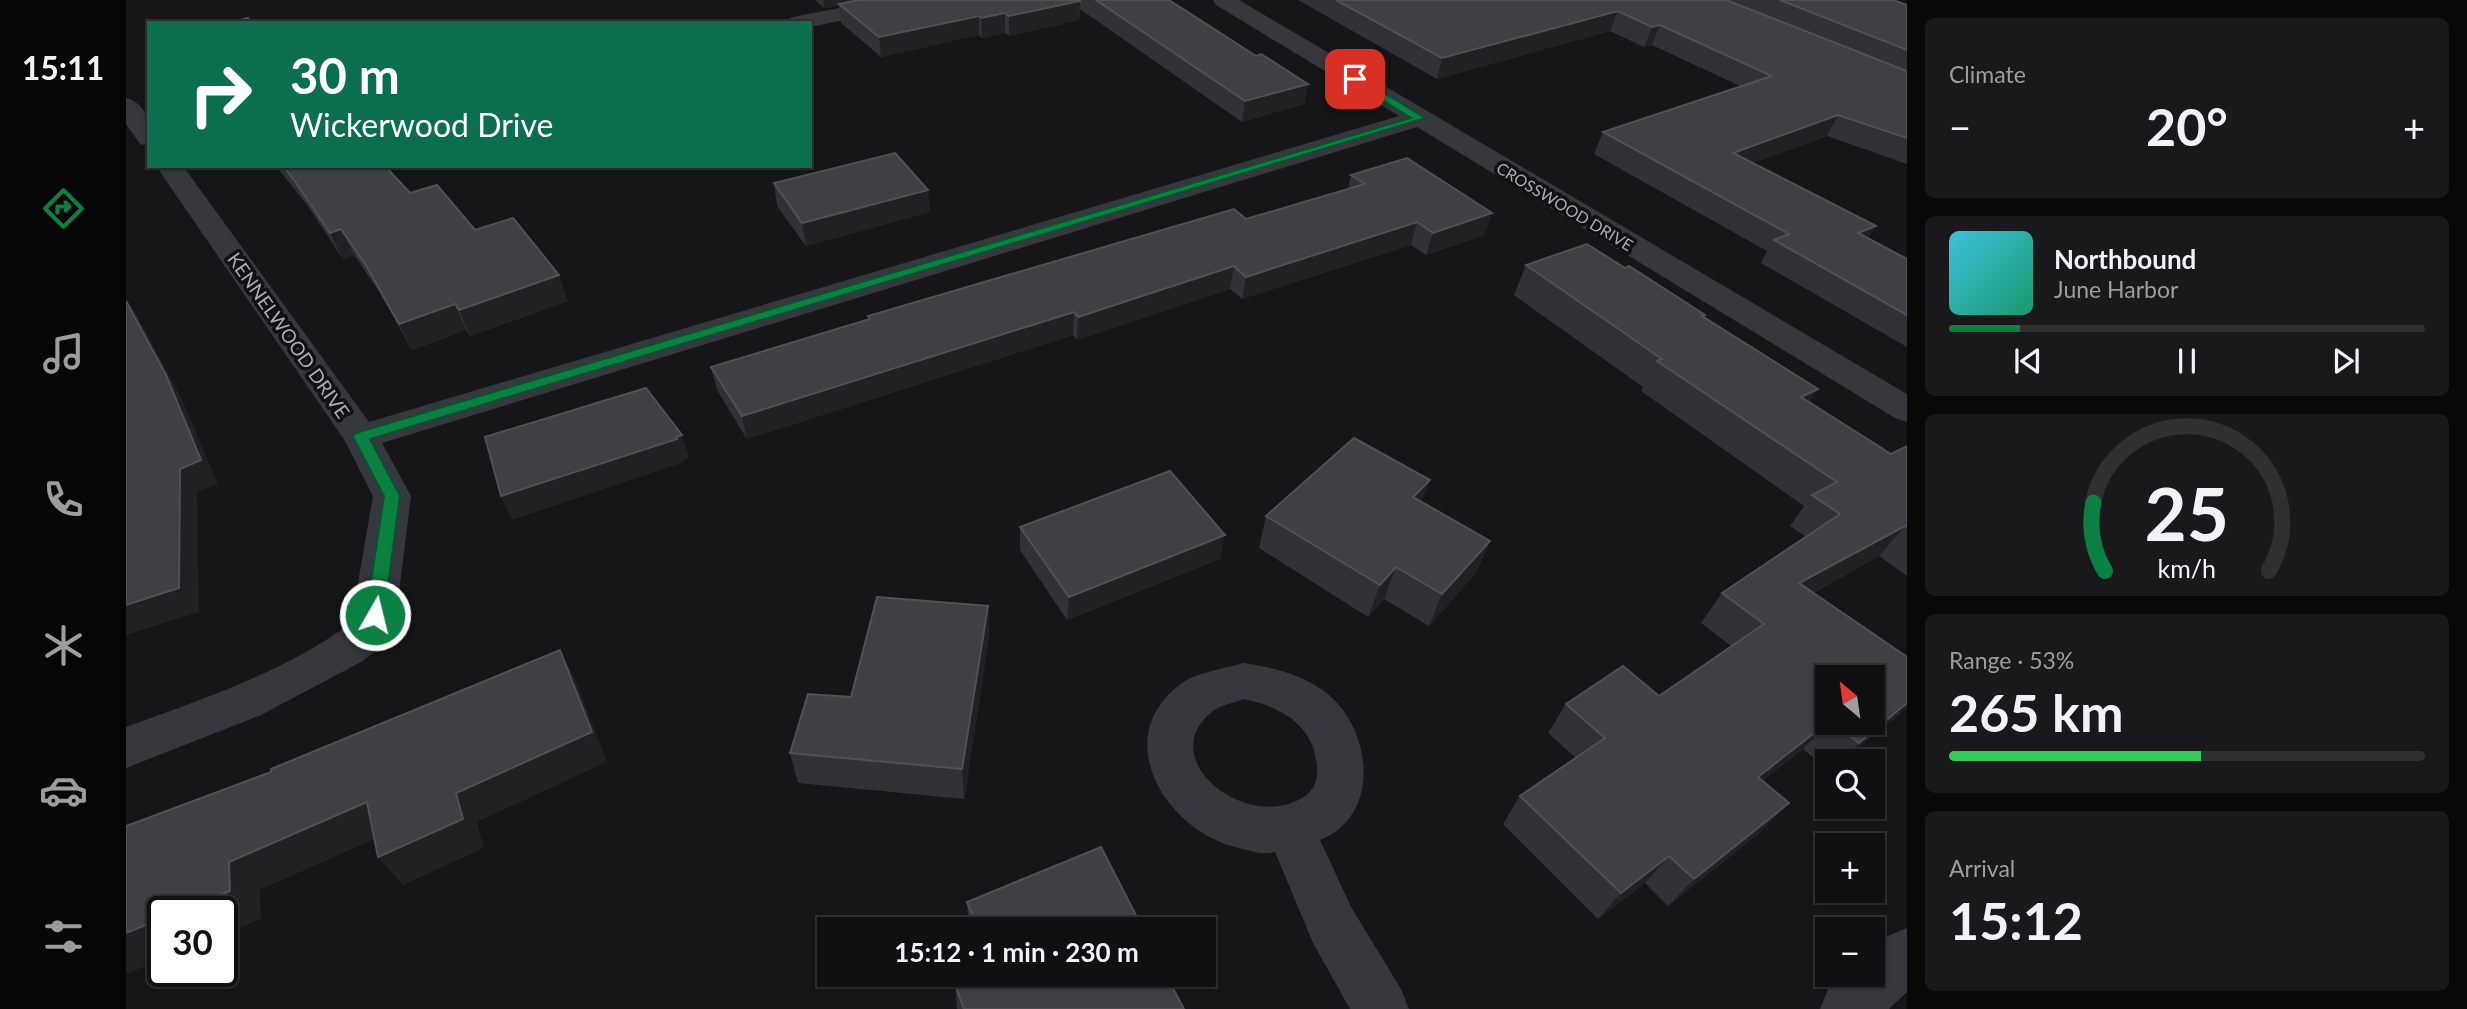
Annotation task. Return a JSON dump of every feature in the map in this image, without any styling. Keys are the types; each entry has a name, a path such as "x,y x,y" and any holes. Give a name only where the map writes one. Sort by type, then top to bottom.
{"street":[{"path":"808,21 912,0"},
{"name":"CROSSWOOD DRIVE","path":"1224,0 1907,410"},
{"path":"126,106 147,135"},
{"path":"361,437 1420,118"},
{"name":"KENNELWOOD DRIVE","path":"126,748 245,702 346,650 367,634 375,615 392,496 361,437 170,168"},
{"path":"1290,830 1332,925 1381,1009"},
{"path":"1848,1009 1907,956"}],"building":[{"path":"858,0 1080,1 1009,16 1005,13 981,18 979,16 879,37 839,4"},
{"path":"1096,0 1169,0 1256,56 1261,54 1308,84 1245,101"},
{"path":"1336,0 1726,0 1907,71 1907,138 1838,115 1733,153 1876,226 1858,233 1907,259 1907,315 1774,240 1789,234 1603,132 1772,76 1660,25 1652,27 1618,11 1442,58"},
{"path":"1780,0 1893,0 1907,5 1907,50"},
{"path":"895,153 928,190 802,223 774,183"},
{"path":"1407,158 1492,213 1433,233 1417,222 1246,277 1234,266 1078,317 1074,312 742,416 711,367 870,319 868,316 1234,209 1246,219 1365,184 1351,175"},
{"path":"285,168 387,168 410,193 437,185 475,230 513,218 559,275 459,310 455,304 399,324 367,267 341,229 330,233"},
{"path":"1587,244 1625,268 1629,266 1818,389 1801,397 1891,454 1907,446 1907,527 1799,583 1907,657 1907,703 1885,721 1885,665 1815,665 1815,732 1758,777 1789,803 1694,879 1669,856 1621,893 1520,796 1605,738 1566,704 1623,666 1659,696 1764,624 1722,593 1840,514 1812,495 1837,482 1657,361 1662,359 1526,265"},
{"path":"126,301 166,375 201,460 180,469 179,588 126,605"},
{"path":"646,388 682,435 676,437 677,439 501,496 485,437"},
{"path":"1354,438 1430,480 1413,497 1490,541 1442,594 1396,567 1380,585 1266,516"},
{"path":"1170,471 1225,535 1069,597 1020,527"},
{"path":"877,597 988,606 962,769 790,753 808,694 851,697"},
{"path":"560,650 592,732 456,793 463,819 378,857 367,802 229,862 230,891 218,896 147,896 147,924 126,933 126,826 271,772 271,769"},
{"path":"1849,735 1869,735 1859,743"},
{"path":"1101,847 1137,917 973,917 967,902"},
{"path":"956,987 1172,987 1184,1009 964,1009"}],"route":[{"path":"375,615 392,496 361,437 1420,118 1355,79"}]}
